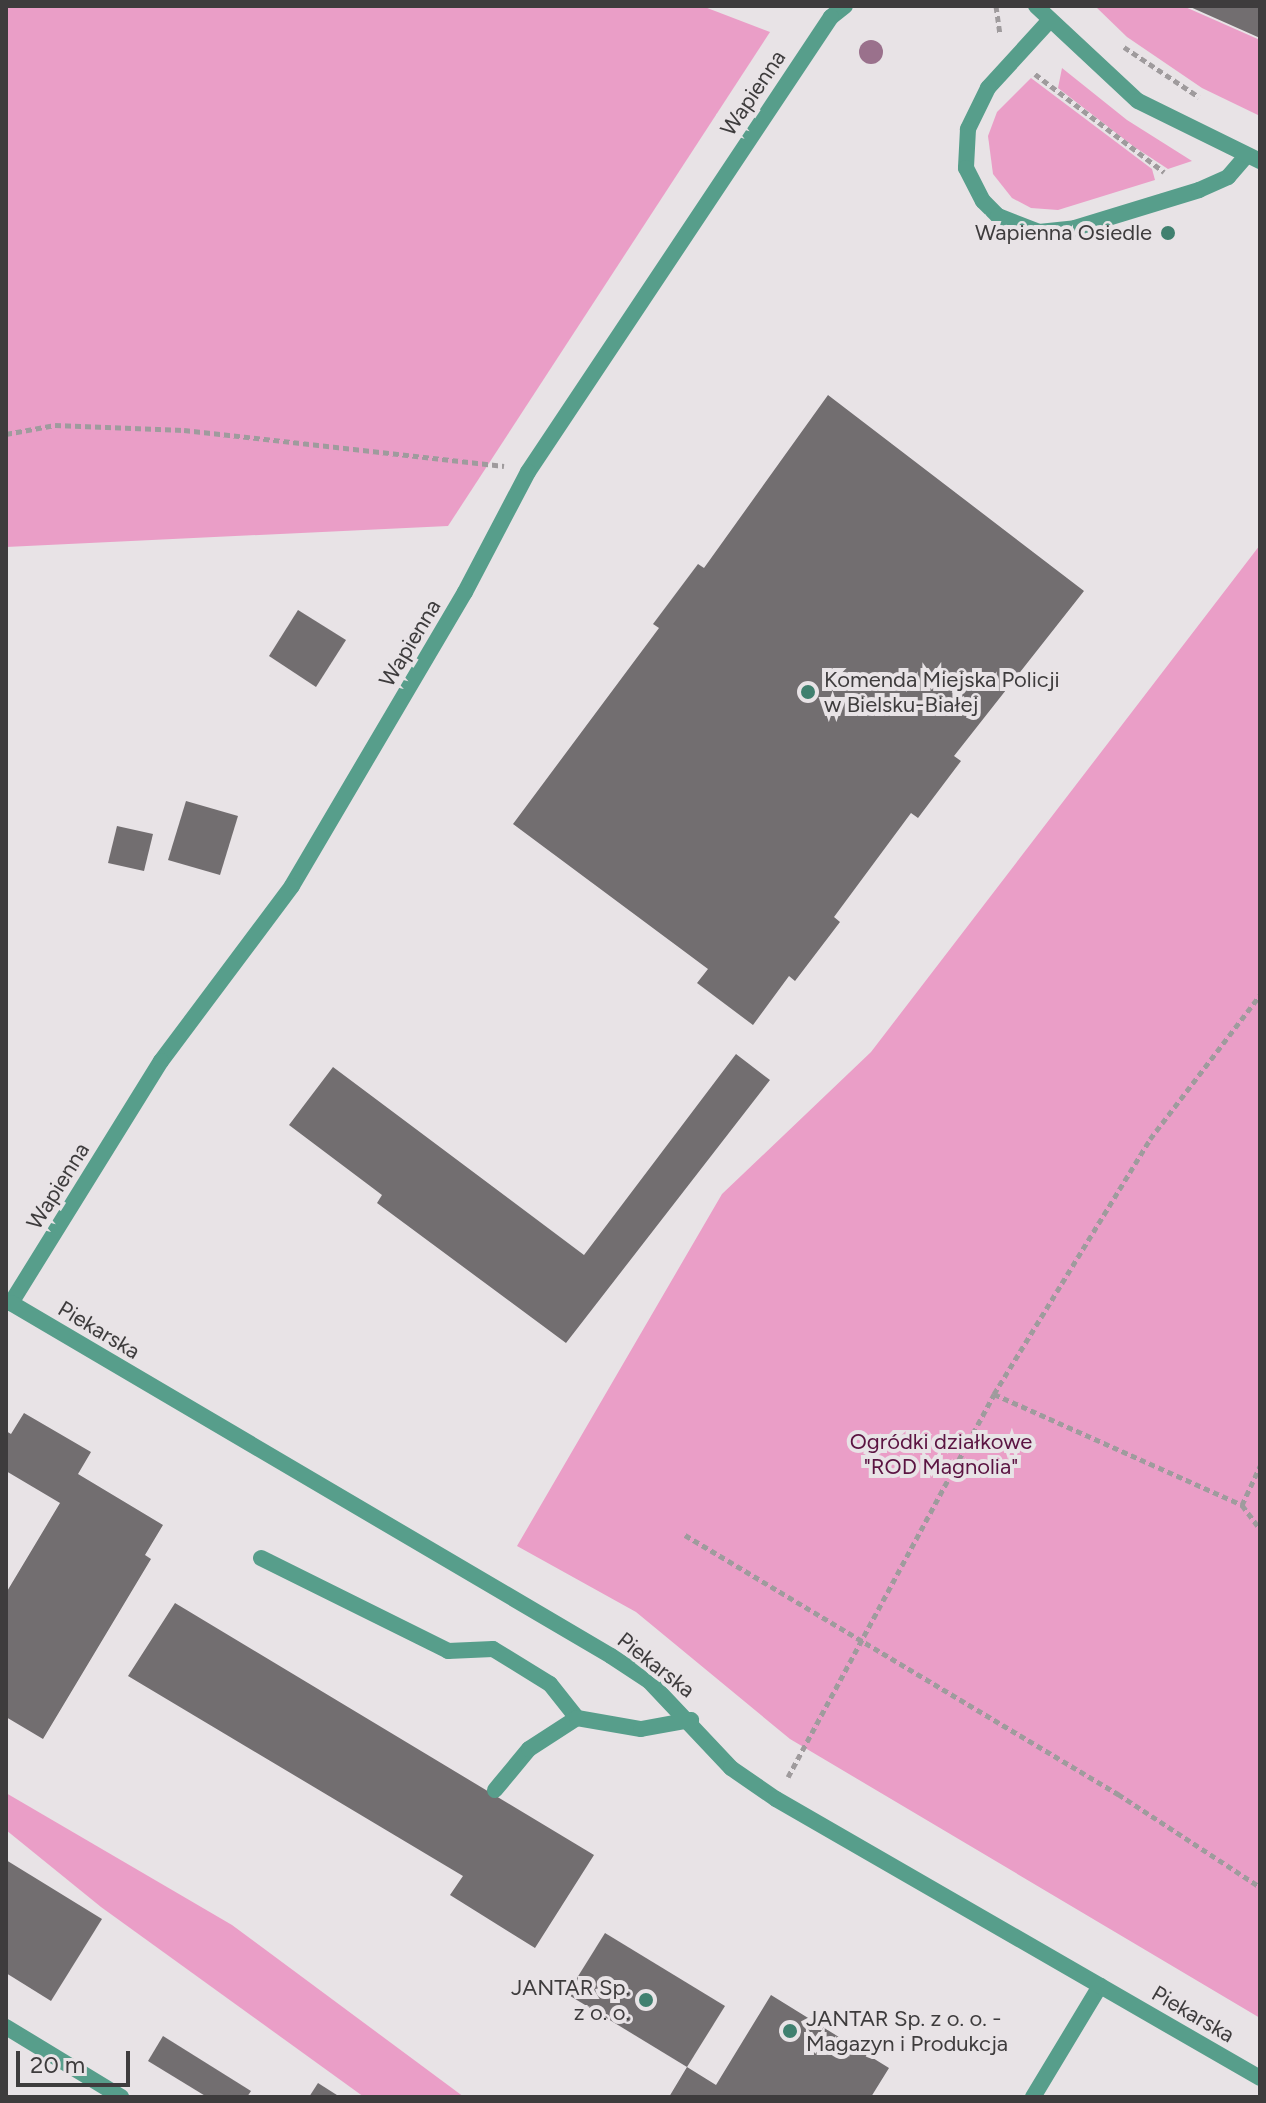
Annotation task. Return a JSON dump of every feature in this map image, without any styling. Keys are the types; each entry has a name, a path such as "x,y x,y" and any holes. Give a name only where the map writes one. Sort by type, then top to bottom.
{"street":[{"name":"Wapienna","path":"8,1302 161,1061 292,886 465,592 528,472 831,17 845,6"},
{"path":"1036,6 1138,101 1253,158 1228,177 1199,190 1057,231 1017,227 983,201 966,168 968,129 988,88 1050,20"},
{"name":"Piekarska","path":"8,1302 611,1656 649,1681 691,1720 731,1768 776,1799 1260,2078"},
{"path":"261,1558 448,1651 493,1649 550,1684 577,1718 641,1729 691,1720"},
{"path":"495,1790 529,1749 577,1718"},
{"path":"1033,2097 1100,1986"},
{"path":"6,2027 121,2097"}],"path":[{"path":"1116,42 1204,101"},
{"path":"1039,76 1101,128 1199,190"},
{"path":"6,434 55,425 184,430 376,448 528,472"},
{"path":"776,1799 994,1394 1150,1139 1260,995"},
{"path":"994,1394 1242,1505 1260,1529"},
{"path":"1242,1505 1260,1466"},
{"path":"685,1535 1118,1794 1260,1887"}],"green space":[{"path":"6,6 702,6 770,32 448,526 6,547"},
{"path":"1095,6 1183,6 1260,40 1260,116 1202,88 1127,37"},
{"path":"1062,68 1127,120 1192,161 1168,169 1133,146 1058,88"},
{"path":"1031,78 1152,169 1155,180 1058,210 1031,208 1012,198 993,174 988,136 997,112"},
{"name":"Ogródki działkowe \"ROD Magnolia\"","path":"1260,545 1260,2018 790,1739 636,1612 517,1546 722,1194 871,1052"},
{"path":"6,1793 232,1925 464,2097 364,2097 101,1907 6,1830"}],"building":[{"path":"1188,6 1260,6 1260,38"},
{"name":"Komenda Miejska Policji w Bielsku-Białej","path":"828,395 1084,591 954,756 961,761 918,818 911,813 834,917 840,922 795,981 789,976 753,1025 697,983 708,969 513,824 659,628 653,624 698,564 704,568"},
{"path":"298,610 346,640 316,687 269,656"},
{"path":"186,801 238,816 220,875 168,860"},
{"path":"117,826 153,834 144,871 108,863"},
{"path":"736,1054 770,1080 566,1343 377,1203 382,1195 289,1125 333,1067 584,1255"},
{"path":"24,1413 91,1452 78,1474 163,1525 145,1555 151,1559 43,1739 6,1717 6,1593 60,1503 6,1471 6,1431 11,1434"},
{"path":"175,1603 594,1855 535,1948 450,1895 463,1876 128,1676"},
{"path":"6,1860 102,1919 51,2001 6,1973"},
{"name":"JANTAR Sp. z o. o.","path":"605,1933 725,2006 687,2067 567,1994"},
{"name":"JANTAR Sp. z o. o. - Magazyn i Produkcja","path":"771,1995 889,2068 871,2097 669,2097 687,2067 716,2085"},
{"path":"163,2036 251,2091 247,2097 207,2097 148,2061"},
{"path":"318,2083 340,2097 309,2097"}],"place":[{"name":"Wapienna Osiedle","path":"1168,233"},
{"name":"Komenda Miejska Policji w Bielsku-Białej","path":"808,692"},
{"name":"JANTAR Sp. z o. o.","path":"646,2000"},
{"name":"JANTAR Sp. z o. o. - Magazyn i Produkcja","path":"790,2031"}]}
